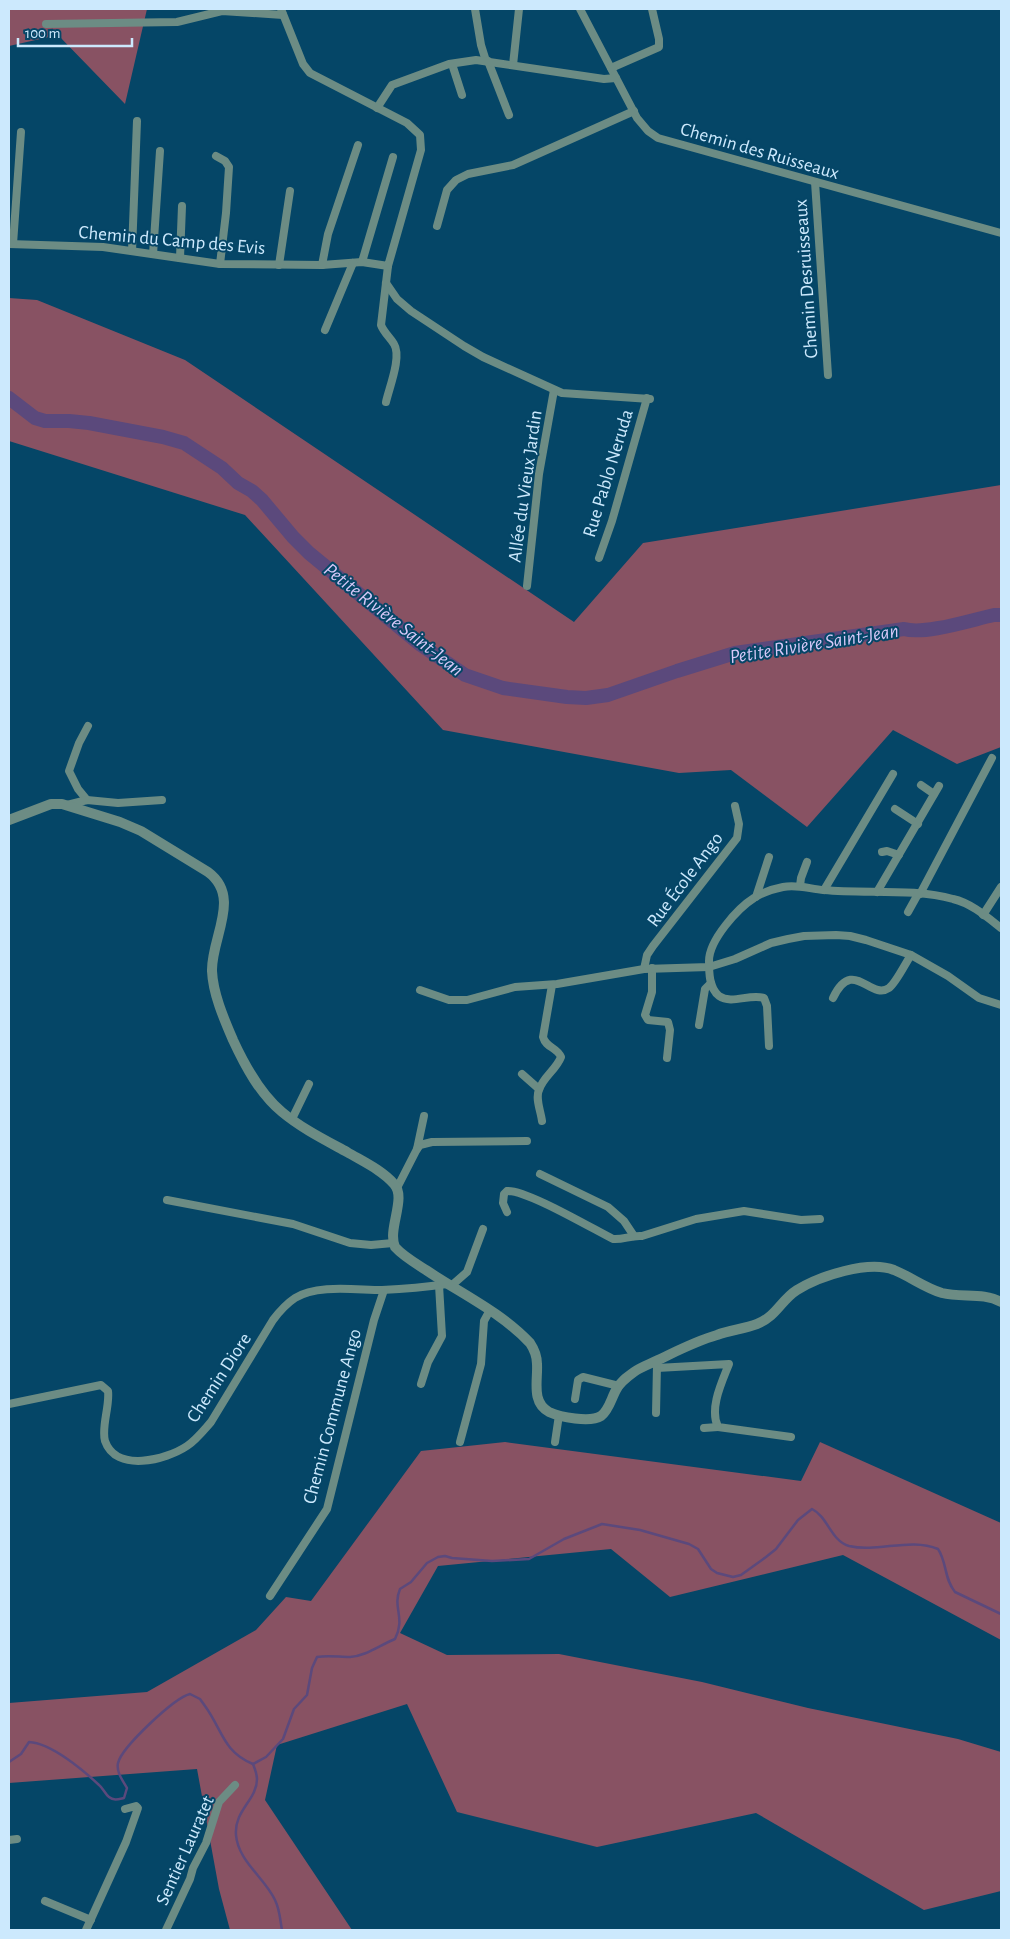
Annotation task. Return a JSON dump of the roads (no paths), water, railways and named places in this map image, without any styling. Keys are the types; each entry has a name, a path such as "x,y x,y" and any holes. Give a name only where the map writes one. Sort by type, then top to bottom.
{"street":[{"path":"475,9 481,45 509,115"},
{"path":"513,65 519,9"},
{"name":"Chemin des Ruisseaux","path":"580,9 634,111 648,132 658,138 1001,233"},
{"path":"611,68 659,47 652,9"},
{"path":"46,24 183,22 222,11 282,12 303,64 310,73 416,129 421,138 421,150 388,266 381,325 384,333 394,344 397,358 386,402"},
{"path":"377,108 392,84 452,64 476,60 604,79 616,78"},
{"path":"452,64 462,96"},
{"path":"437,226 447,190 456,180 468,174 514,165 634,111"},
{"path":"132,251 137,121"},
{"path":"11,244 21,132"},
{"path":"322,265 328,234 358,145"},
{"path":"153,254 160,151"},
{"path":"216,156 225,161 228,167 226,213 220,264"},
{"path":"325,330 358,263 394,157"},
{"name":"Chemin Desruisseaux","path":"815,182 828,375"},
{"path":"279,265 290,191"},
{"path":"180,258 182,206"},
{"name":"Chemin du Camp des Evis","path":"11,244 103,247 220,264 322,265 358,263 388,266"},
{"name":"Rue Pablo Neruda","path":"386,283 394,295 411,312 464,346 483,357 562,394 648,398 612,521 599,558"},
{"name":"Allée du Vieux Jardin","path":"527,586 539,474 554,390"},
{"path":"87,800 78,789 70,771 79,742 88,726"},
{"path":"908,912 992,758"},
{"path":"824,890 893,774"},
{"path":"921,785 934,794"},
{"path":"877,892 939,786"},
{"path":"67,805 87,800 118,803 162,800"},
{"path":"9,820 51,804 67,805 120,822 141,831 208,872 221,885 225,907 212,959 215,989 242,1060 274,1105 292,1119 366,1163 397,1188"},
{"name":"Rue École Ango","path":"666,1058 670,1030 668,1022 648,1020 645,1015 652,992 647,955 737,838 739,824 735,806"},
{"path":"895,809 918,824"},
{"path":"882,852 887,851 899,855"},
{"path":"756,897 769,857"},
{"path":"800,886 807,862"},
{"path":"769,1046 767,1006 764,998 730,999 718,995 711,983 709,967 710,951 717,938 745,904 765,892 783,886 800,886 824,890 919,894 952,898 963,902 1001,928"},
{"path":"983,915 1001,887"},
{"path":"420,990 456,1001 467,1000 514,988 552,984 648,968 709,967 735,959 770,943 804,936 850,936 911,955 948,976 979,998 1001,1005"},
{"path":"834,998 839,986 849,980 854,980 880,990 890,988 911,955"},
{"path":"699,1025 705,989 711,983"},
{"path":"542,1121 538,1089 561,1057 558,1051 546,1044 543,1037 552,984"},
{"path":"522,1074 538,1089"},
{"path":"292,1119 309,1084"},
{"path":"424,1116 417,1148 397,1188 398,1202 393,1243 404,1255 446,1285 490,1310 530,1343 536,1357 536,1387 539,1402 550,1412 585,1419 601,1416 619,1386 636,1370 657,1364 707,1338 761,1322 774,1314 789,1296 812,1282 831,1275 875,1266 894,1270 922,1285 943,1293 982,1296 1001,1302"},
{"path":"417,1148 420,1145 432,1142 527,1141"},
{"path":"540,1174 608,1207 624,1221 634,1236"},
{"path":"507,1212 503,1203 504,1194 507,1191 515,1191 613,1239 619,1240 642,1236 696,1219 744,1211 801,1220 820,1219"},
{"path":"166,1200 293,1224 350,1244 393,1243"},
{"path":"446,1285 467,1272 483,1229"},
{"path":"421,1384 428,1362 442,1336 446,1285"},
{"name":"Chemin Diore","path":"9,1404 101,1384 108,1391 109,1396 104,1435 108,1447 119,1456 128,1460 146,1461 160,1458 187,1446 204,1429 273,1320 283,1307 295,1298 309,1292 325,1290 384,1290 446,1285"},
{"name":"Chemin Commune Ango","path":"270,1596 327,1509 374,1320 384,1290"},
{"path":"460,1442 481,1364 484,1321 490,1310"},
{"path":"656,1413 657,1364"},
{"path":"657,1364 729,1364 717,1396 718,1427"},
{"path":"575,1399 578,1380 583,1377 619,1386"},
{"path":"555,1442 560,1415"},
{"path":"704,1428 718,1427 792,1437"},
{"name":"Sentier Lauratet","path":"166,1930 206,1842 219,1802 235,1785"},
{"path":"86,1930 126,1842 138,1808 136,1806 125,1809"},
{"path":"45,1901 91,1920"}],"waterway":[{"name":"Petite Rivière Saint-Jean","path":"9,398 35,418 45,421 89,423 163,437 184,443 222,468 238,483 252,491 309,553 421,645 465,675 503,688 567,697 586,698 608,695 735,653 904,629 936,629 1001,615"},
{"path":"9,1762 21,1754 29,1742 38,1744 57,1752 76,1765 111,1798 124,1798 127,1788 118,1770 118,1763 122,1756 138,1735 161,1713 182,1697 190,1694 200,1699 224,1739 235,1753 253,1764 266,1757 283,1739 294,1709 307,1695 312,1668 317,1657 356,1656 395,1639 399,1625 397,1602 400,1589 411,1582 427,1563 438,1557 445,1556 492,1561 529,1559 564,1539 602,1524 640,1530 689,1544 698,1549 711,1569 717,1573 733,1577 741,1575 776,1549 798,1520 812,1509 822,1517 838,1539 849,1546 871,1548 916,1544 938,1549 943,1559 949,1582 955,1592 1001,1614"},
{"path":"253,1764 257,1777 256,1786 238,1819 236,1835 242,1853 275,1900 282,1930"}]}
